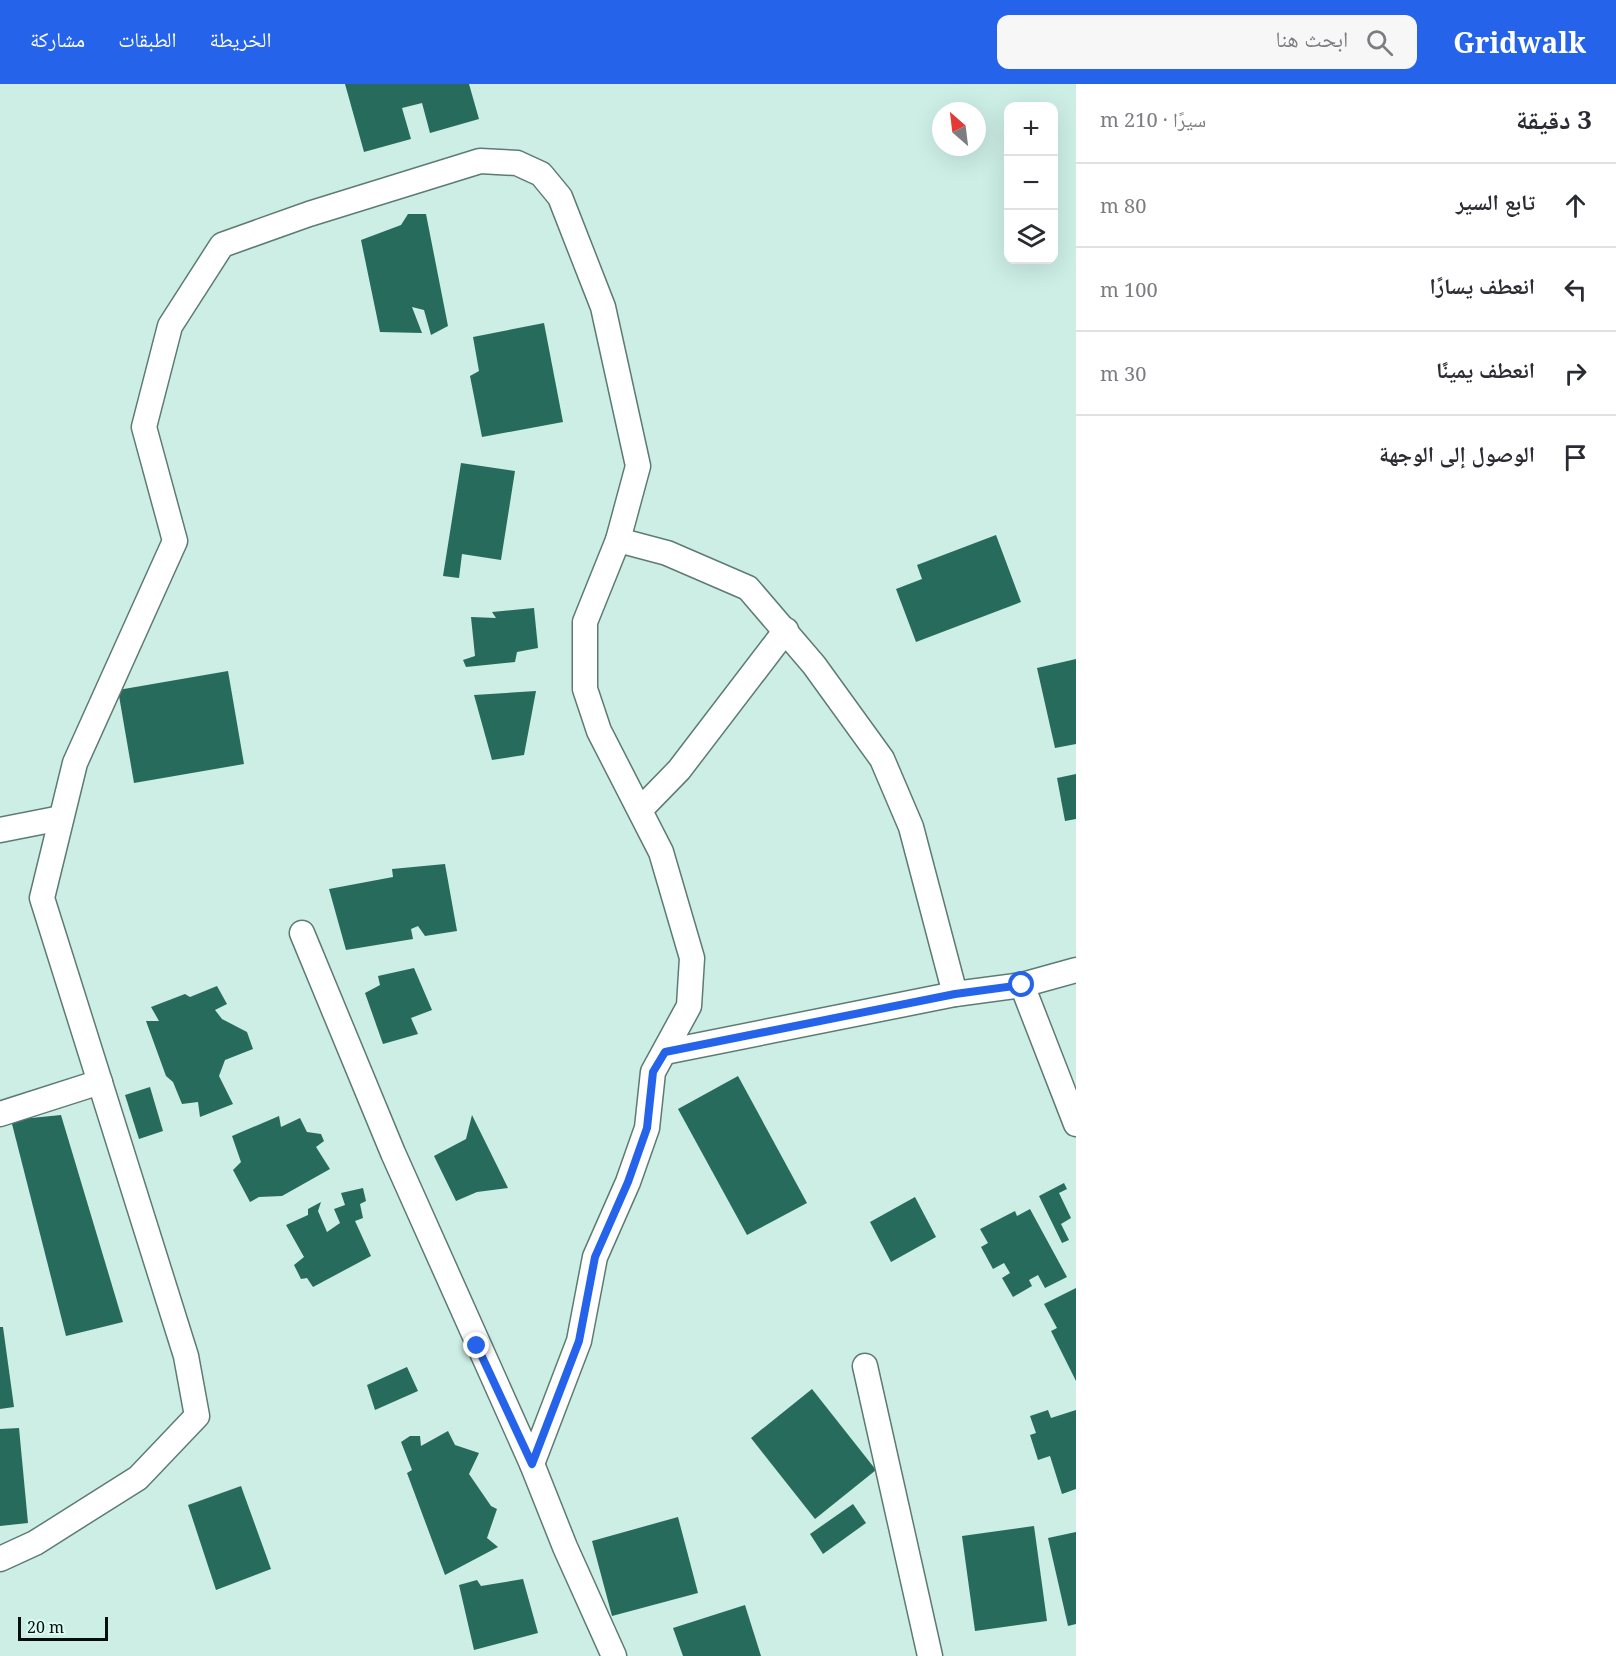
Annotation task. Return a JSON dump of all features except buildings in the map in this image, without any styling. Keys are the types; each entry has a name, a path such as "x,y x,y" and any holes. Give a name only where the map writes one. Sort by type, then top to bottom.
{"street":[{"path":"0,1559 35,1543 138,1478 197,1416 186,1356 42,898 75,763 175,542 144,427 170,326 222,245 309,214 480,161 517,163 541,174 560,197 603,307 639,466 618,540 585,622 585,689 599,731 641,809 661,852 692,958 689,1006 653,1072 647,1128 628,1182 595,1257 579,1341 532,1464"},
{"path":"618,540 667,553 748,588 786,630 882,759 911,827 955,994"},
{"path":"641,809 679,770 786,630"},
{"path":"0,830 62,818"},
{"path":"302,933 393,1153 532,1464 565,1547 614,1656"},
{"path":"665,1052 955,994 1022,985 1076,970"},
{"path":"1022,985 1076,1124"},
{"path":"0,1114 100,1082"},
{"path":"865,1366 930,1656"}],"route":[{"path":"477,1346 532,1464 579,1341 595,1257 628,1182 647,1128 653,1072 665,1052 955,994 1022,985"}]}
